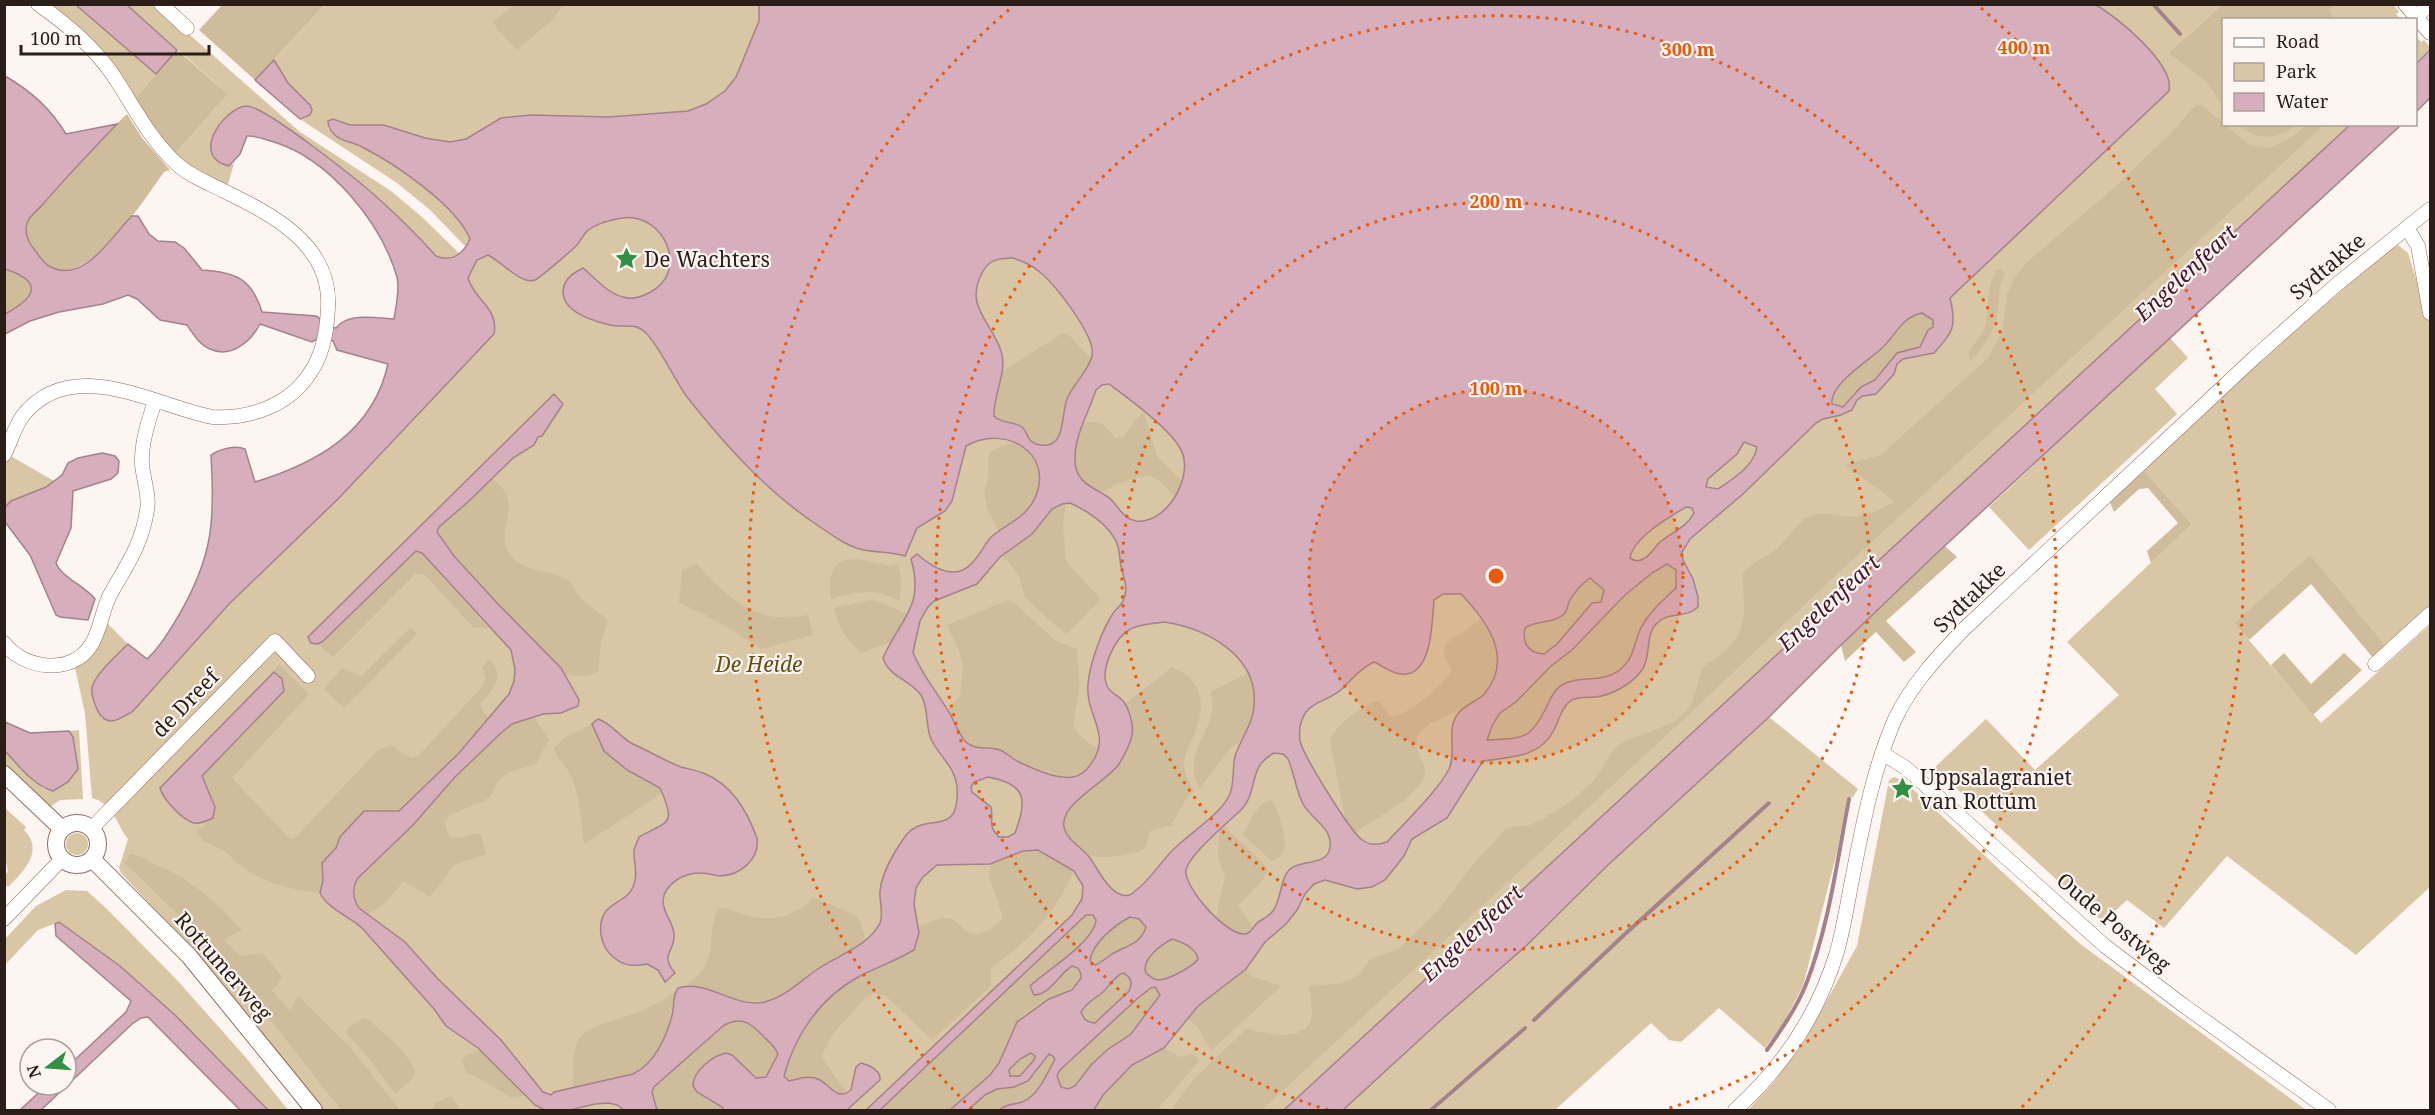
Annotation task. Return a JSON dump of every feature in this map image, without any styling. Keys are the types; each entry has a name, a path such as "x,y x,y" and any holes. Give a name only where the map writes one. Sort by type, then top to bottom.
{"main road":[{"path":"4,774 62,830"},
{"path":"78,823 91,829 98,842 92,859 77,865 62,859 56,844 62,830 71,824 78,823"},
{"name":"Rottumerweg","path":"92,859 189,956 314,1110"}],"street":[{"path":"4,455 24,415 39,401 57,390 75,386 97,386 212,417 227,418 258,413 280,402 299,387 317,362 323,344 327,318 326,282 318,261 305,242 268,212 197,178 178,165 159,145 110,70 71,30 38,4"},
{"path":"161,4 187,28"},
{"path":"2405,4 2416,17 2430,4"},
{"path":"2417,18 2430,33"},
{"name":"Sydtakke","path":"1735,1110 1780,1064 1807,1023 1824,987 1837,951 1868,797 1895,719 1910,693 1964,629 2256,356 2336,285 2430,209"},
{"path":"2407,228 2418,246 2430,313"},
{"path":"4,643 12,653 33,663 47,666 71,661 92,645 110,595 131,561 143,532 148,507 142,462 148,420 155,402"},
{"path":"2375,664 2430,614"},
{"name":"de Dreef","path":"91,829 275,641 308,676"},
{"name":"Oude Postweg","path":"1882,753 1906,768 2105,946 2329,1110"},
{"path":"4,919 62,859"}],"green space":[{"name":"De Heide","path":"2393,4 2400,18 2222,18 2222,126 2353,126 1286,1110 323,1110 190,947 121,873 119,868 128,839 110,809 92,798 85,713 75,668 107,623 128,644 107,665 92,688 95,704 102,719 420,371 449,272 554,195 1662,5 2221,5 2186,37 2231,5"},
{"path":"45,5 76,5 156,74 135,98"},
{"path":"127,5 156,5 300,132 391,191 460,254 443,259 436,256 379,199 254,107 229,166 234,163 227,188 198,175 175,154 228,94"},
{"path":"325,5 759,5 759,21 736,77 725,91 706,104 688,111 609,117 531,115 501,118 466,139 450,142 425,138 384,125 350,125 333,119 328,128 332,132 391,164 423,187 452,213 470,239 466,247 429,209 397,183 300,119 305,118 312,110 310,105 288,83 274,60"},
{"path":"2417,37 2421,42 2424,40 2430,50 2417,66"},
{"path":"2398,245 2408,253 2430,324 2430,607 2387,647 2310,556 2234,623 2321,723 2430,625 2430,887 2356,955 2227,856 2164,928 2127,900 2103,922 1934,768 1986,719 2035,770 2119,695 2067,642 2192,524 2143,469 2208,408 2376,260"},
{"path":"2170,338 2188,358 2155,389 2177,414 2029,550 1989,507"},
{"path":"9,455 54,481 5,507 5,460"},
{"path":"1769,717 1858,789 1853,797 1847,798 1837,852 1803,986 1783,1024 1765,1048 1719,1008 1681,1042 1669,1040 1651,1023 1555,1110 1434,1110 1526,1029 1524,1026 1428,1110 1343,1110 1526,946 1608,865","holes":["1770,800 1771,804 1624,936 1534,1022 1532,1020"]},
{"path":"79,730 83,799 60,800 49,808 5,764 4,751 43,788 53,791 78,769 73,737 69,731"},
{"path":"1894,777 1904,781 2079,943 2306,1110 1748,1110 1774,1082 1802,1045 1857,946 1889,780"},
{"path":"4,807 26,827 24,830 32,846 30,861 8,887 4,883 8,871 5,858"},
{"path":"77,833 85,836 88,844 85,852 77,855 69,852 66,844 69,836"},
{"path":"66,890 87,891 107,909 177,980 248,1060 288,1110 268,1110 175,1015 59,922 38,930 5,965 5,939 36,906"}],"shaded area":[{"path":"222,5 325,5 255,80 199,30"},
{"path":"514,5 564,5 551,21 517,50 497,29 493,21"},
{"path":"2221,5 2334,5 2328,10 2334,18 2222,18 2222,105 2207,82 2169,53"},
{"path":"177,50 228,94 175,154 154,129 135,98"},
{"path":"2202,105 2222,122 2222,126 2227,126 2249,145 2271,148 2295,135 2305,126 2323,126 1823,587 1262,1110 1171,1110 1194,1079 1246,1029 1280,1035 1289,1035 1304,1030 1312,1015 1309,986 1342,983 1359,975 1370,959 1399,949 1439,909 1474,863 1506,829 1532,824 1557,810 1595,779 1617,746 1629,739 1665,726 1683,715 1696,692 1702,668 1725,651 1740,631 1744,613 1743,573 1776,549 1800,523 1812,516 1826,513 1851,517 1862,516 1894,502 1845,465 1881,455 1988,358 2003,329 2007,294 2014,279 2026,263 2115,187 2168,136 2195,106"},
{"path":"127,114 142,138 170,170 164,172 129,220 97,255 79,266 63,270 47,266 29,240 26,231 29,219"},
{"path":"2239,126 2295,126 2281,134 2267,137"},
{"path":"5,269 26,279 31,290 23,302 5,314"},
{"path":"2001,269 2005,273 1994,326 1986,342 1971,361 1968,352 1985,327 1990,286 1997,270"},
{"path":"1922,313 1933,320 1933,327 1928,330 1920,347 1897,353 1875,380 1861,387 1843,407 1832,404 1833,397 1843,382 1881,349 1903,323"},
{"path":"1067,333 1091,359 1057,441 1047,445 1035,444 1023,428 994,416 1001,372"},
{"path":"1144,413 1157,456 1183,482 1175,497 1160,481 1149,475 1116,484 1102,493 1091,487 1077,472 1075,464 1076,445 1084,423 1099,423 1116,438 1123,438 1135,420"},
{"path":"1016,442 1033,458 1038,468 1040,487 1037,497 1022,516 999,532 987,507 984,493 988,478 989,454 999,447"},
{"path":"2143,469 2192,524 2151,563 2147,551 2178,523 2148,488 2139,489 2114,512 2109,500"},
{"path":"492,478 507,497 509,507 505,544 509,553 528,568 569,581 580,597 608,620 601,642 598,671 588,676 566,675 498,604 438,536 439,527"},
{"path":"1066,503 1063,524 1066,561 1099,597 1099,601 1067,634 1024,596 1019,575 1002,555 1031,534 1052,509"},
{"path":"1945,546 1957,557 1886,621 1916,652 1904,662 1876,632 1845,661 1841,645"},
{"path":"416,551 421,553 488,628 473,627 424,574 415,574 333,657 317,644 322,642"},
{"path":"2310,555 2387,647 2374,659 2311,584 2249,640 2234,623"},
{"path":"858,559 889,566 897,564 901,576 900,601 882,594 866,592 831,599 830,584 834,568 842,561"},
{"path":"697,564 720,588 745,607 774,617 808,615 813,635 761,649 711,618 679,603 682,570"},
{"path":"1667,564 1676,570 1676,588 1647,618 1623,667 1611,675 1578,681 1562,688 1551,701 1539,724 1528,735 1514,739 1487,740 1499,714 1517,701 1551,666 1572,650 1625,595"},
{"path":"1590,578 1604,590 1601,602 1592,603 1557,644 1544,654 1530,649 1525,643 1525,628 1533,622 1543,622 1565,613 1581,585"},
{"path":"870,600 909,615 890,642 861,653 844,633 834,608"},
{"path":"1008,600 1012,601 1056,641 1077,649 1079,682 1074,717 1075,729 1099,749 1085,772 1066,778 1017,761 989,747 980,749 970,745 963,740 947,710 960,696 963,667 959,651 947,625"},
{"path":"1482,618 1490,632 1498,658 1493,680 1476,700 1423,729 1417,739 1425,769 1422,782 1406,798 1355,833 1345,818 1330,741 1333,735 1350,716 1373,703 1379,701 1390,716 1405,712 1424,699 1442,683 1452,670 1444,654 1445,646"},
{"path":"410,628 414,629 417,634 344,708 324,689 342,668 361,676"},
{"path":"2284,653 2311,684 2344,653 2362,670 2313,715 2271,665"},
{"path":"489,660 497,671 497,677 493,688 481,703 482,710 489,718 438,774 399,811 371,810 340,837 336,848 330,853 321,871 323,880 320,893 290,888 252,874 222,850 200,837 198,830 213,818 215,807 202,776 284,691 282,679 274,672 279,664 309,694 232,778 289,838 294,839 378,750 390,745 411,758 419,755 481,688 486,679 482,667"},
{"path":"1172,667 1182,672 1196,686 1201,702 1195,733 1184,760 1186,775 1194,791 1188,796 1171,825 1150,831 1145,847 1141,851 1110,857 1086,854 1076,846 1068,834 1066,817 1083,795 1113,770 1121,760 1126,747 1128,731 1128,714 1125,704"},
{"path":"1248,673 1253,689 1254,706 1248,730 1242,739 1229,750 1200,788 1194,776 1194,763 1211,715 1213,704 1210,692"},
{"path":"534,717 549,739 536,764 509,772 500,779 489,798 450,815 445,822 453,838 481,834 486,854 454,865 430,897 403,881 387,901 366,915 355,898 354,889 357,879 413,825 455,777 501,733 512,724"},
{"path":"592,724 604,751 660,788 662,793 584,844 576,789 569,772 558,759 554,748 564,738"},
{"path":"1271,800 1279,815 1285,843 1282,854 1272,861 1243,835 1257,809"},
{"path":"1224,826 1268,870 1262,881 1238,906 1253,928 1248,933 1234,933 1217,918 1225,878 1218,857 1219,830"},
{"path":"1038,850 1074,871 1066,887 1040,925 1018,947 991,968 991,986 932,1040 886,996 874,993 865,998 832,1035 821,1057 847,1093 841,1095 828,1087 795,1079 786,1080 784,1076 789,1056 814,1013 830,997 919,933 918,927 935,920 950,918 974,934 993,927 1003,917 989,876 992,863 1023,851"},
{"path":"130,854 142,857 172,872 214,902 242,930 224,940 240,956 262,953 282,976 277,986 271,990 290,1010 298,996 350,1047 400,1110 341,1110 280,1032 192,928 125,863"},
{"path":"813,897 855,915 860,921 865,939 787,992 770,1000 741,1001 687,985 708,961 714,921 720,908 763,918 781,917 799,910"},
{"path":"1086,915 1093,915 1096,920 1088,936 1072,952 1038,978 1047,991 1058,977 1072,966 1078,968 1081,978 1067,991 1032,1009 1017,1022 995,1068 983,1082 950,1110 880,1110"},
{"path":"1131,917 1140,919 1146,927 1140,938 1095,965 1090,961 1100,941 1112,929"},
{"path":"1172,939 1192,949 1198,960 1174,976 1159,980 1153,979 1146,973 1146,963 1158,949"},
{"path":"1246,969 1251,976 1281,986 1211,1051 1198,1027 1187,1018 1198,1006"},
{"path":"1123,973 1131,980 1129,991 1095,1024 1088,1022 1081,1012 1083,1009"},
{"path":"1155,987 1160,995 1131,1034 1107,1050 1091,1065 1075,1086 1068,1089 1061,1087 1057,1076 1060,1070 1138,998"},
{"path":"675,992 665,1034 649,1063 637,1072 573,1087 574,1054 581,1036 602,1024 646,1009"},
{"path":"364,1018 402,1050 412,1064 415,1072 411,1080 395,1094 369,1058 345,1032 351,1025"},
{"path":"731,1021 751,1022 776,1050 778,1054 766,1077 756,1078 732,1055 694,1089 724,1110 657,1110 652,1094 655,1086 687,1055"},
{"path":"1164,1048 1180,1057 1192,1054 1200,1060 1157,1110 1094,1110 1103,1095 1132,1065"},
{"path":"480,1050 525,1095 510,1097 466,1071 461,1059"},
{"path":"1031,1053 1035,1056 1034,1060 1020,1076 1010,1076 1009,1070 1020,1059"},
{"path":"1049,1054 1055,1059 1042,1084 1028,1099 999,1110 968,1110 985,1095 997,1089 1014,1087 1035,1074"},
{"path":"451,1097 461,1110 432,1110 436,1103"}],"water":[{"path":"76,5 127,5 177,50 156,74"},
{"path":"759,5 2096,5 2143,42 2163,68 2168,80 2169,91 1950,298 1952,328 1946,340 1934,353 1903,359 1897,364 1894,374 1876,394 1863,396 1857,400 1852,410 1816,423 1743,494 1690,539 1682,552 1683,560 1693,579 1698,607 1688,613 1667,617 1657,623 1649,640 1645,664 1633,680 1609,694 1579,698 1569,702 1548,739 1533,751 1514,757 1483,761 1447,818 1412,839 1404,856 1385,880 1372,887 1357,889 1325,880 1314,884 1286,924 1265,942 1246,969 1198,1006 1164,1048 1132,1065 1103,1095 1094,1110 999,1110 1022,1102 1033,1095 1042,1084 1055,1059 1049,1054 1028,1081 1014,1087 997,1089 985,1095 968,1110 950,1110 990,1075 999,1063 1017,1022 1049,999 1072,990 1081,978 1078,968 1072,966 1045,992 1034,995 1030,986 1068,956 1087,937 1096,920 1093,915 1086,915 880,1110 866,1110 1072,915 1082,899 1083,886 1074,871 1038,850 1023,851 990,864 937,865 922,878 916,888 914,904 919,933 914,950 846,985 833,995 812,1018 795,1046 784,1076 789,1081 811,1077 822,1081 833,1091 841,1094 851,1090 856,1067 861,1063 871,1067 877,1071 880,1080 847,1110 724,1110 697,1092 693,1086 696,1075 709,1061 726,1053 732,1055 756,1078 766,1077 778,1054 777,1051 749,1024 735,1021 723,1026 654,1087 652,1092 657,1110 624,1110 609,1103 570,1110 545,1110 535,1105 478,1048 446,1026 434,1009 362,928 333,908 320,893 323,880 322,863 336,848 340,837 364,811 399,811 458,754 509,694 514,681 515,669 511,650 422,553 416,551 322,642 311,643 308,637 554,394 563,404 542,436 538,437 534,445 513,458 439,527 437,532 454,556 561,668 579,700 578,706 561,713 543,714 512,724 501,733 455,777 413,825 357,879 354,890 354,898 359,908 405,942 437,978 501,1040 543,1092 551,1095 554,1092 633,1074 641,1069 654,1056 664,1038 671,1020 674,996 678,988 700,987 743,1002 765,1002 786,993 823,966 868,939 875,931 881,919 880,891 883,877 900,844 912,829 947,819 953,814 957,803 956,779 931,739 921,695 890,670 883,658 913,601 915,576 911,559 917,554 937,568 951,572 965,569 991,537 1021,516 1031,505 1039,482 1038,467 1032,456 1022,446 996,438 981,440 966,446 952,501 945,511 917,528 905,556 865,550 844,542 782,499 748,467 687,397 656,345 645,332 637,327 615,326 595,321 568,305 563,291 565,283 583,268 606,289 626,298 649,293 662,284 668,272 670,258 667,245 650,224 637,219 622,218 609,221 588,230 563,258 533,281 517,276 488,255 477,260 468,278 471,286 490,311 495,325 494,334 338,499 229,604 133,711 117,720 107,721 100,714 93,698 92,688 97,677 128,644 147,659 152,654 179,615 199,574 212,519 211,455 228,448 245,449 255,482 300,465 339,441 356,426 370,408 381,388 388,364 337,350 333,341 319,338 312,342 260,324 240,347 225,352 210,349 197,339 187,325 160,320 137,299 128,295 103,304 59,312 30,321 5,334 5,314 23,302 31,290 26,279 5,269 5,76 39,101 66,134 117,124 27,223 29,242 47,265 62,270 74,269 85,264 96,256 132,216 138,216 149,234 158,241 175,242 184,248 202,270 233,275 241,279 253,292 262,312 316,316 321,319 320,325 336,328 341,323 355,318 394,319 398,282 379,235 350,195 333,178 294,150 254,136 247,136 240,154 229,166 217,161 212,153 211,144 214,133 228,115 246,106 256,109 292,131 371,192 436,256 447,258 461,252 470,239 452,213 439,200 391,163 359,145 336,136 330,130 328,121 333,119 350,125 384,125 425,138 450,142 466,139 501,118 531,115 609,117 688,111 706,104 725,91 736,77 759,21","holes":["1013,258 1021,261 1047,279 1074,312 1092,348 1090,362 1067,399 1059,436 1050,445 1034,443 1024,429 1016,424 1001,421 994,416 1003,359 997,341 981,314 976,295 977,285 985,268 998,259","1922,313 1933,320 1933,327 1928,330 1920,347 1897,353 1875,380 1861,387 1843,407 1832,404 1833,397 1843,381 1881,349 1903,323","1109,384 1158,422 1180,448 1184,459 1181,484 1168,507 1147,520 1136,521 1126,517 1109,498 1084,482 1077,473 1075,460 1082,424 1096,390 1102,385","1744,442 1757,447 1752,460 1736,476 1718,489 1706,487 1708,479 1737,454","1070,503 1076,506 1100,521 1115,539 1125,584 1125,597 1105,627 1089,676 1088,696 1099,736 1099,746 1087,769 1072,777 1044,773 1016,761 1000,750 978,747 966,742 913,652 920,621 934,601 977,584 1000,557 1032,534 1052,509 1062,504","1686,507 1692,508 1694,513 1679,529 1660,542 1646,558 1638,561 1630,558 1638,543 1662,522","1667,564 1676,570 1676,588 1647,618 1629,659 1623,667 1608,676 1577,680 1560,687 1555,691 1536,725 1525,735 1510,739 1487,740 1499,714 1517,701 1551,666 1572,650 1625,595 1652,573","1590,578 1604,590 1601,602 1592,603 1557,644 1544,654 1534,652 1525,643 1525,628 1561,616 1566,612 1569,602 1581,585","1443,594 1461,594 1480,616 1494,640 1497,667 1493,680 1485,693 1460,711 1454,721 1451,762 1444,778 1387,842 1371,844 1355,833 1328,792 1303,749 1300,727 1307,711 1337,693 1361,670 1374,662 1396,673 1408,674 1417,669 1424,660 1431,635 1434,600","1164,622 1180,625 1196,630 1226,647 1239,659 1248,672 1253,688 1254,706 1251,719 1235,756 1232,787 1225,803 1171,851 1140,887 1131,894 1124,895 1107,884 1090,858 1068,836 1064,827 1064,818 1076,801 1113,771 1127,750 1132,735 1130,717 1123,701 1107,686 1105,672 1118,640 1123,634 1141,625","1274,753 1283,754 1288,759 1305,808 1328,834 1330,847 1328,853 1319,860 1289,870 1272,912 1248,933 1241,934 1210,912 1192,889 1186,870 1194,856 1241,810 1250,795 1260,765","988,777 1001,780 1017,789 1021,795 1022,811 1015,833 1008,837 999,837 992,826 991,807 972,792 971,787 974,782","1130,917 1139,919 1146,927 1137,941 1095,965 1090,961 1092,954 1111,930","1172,939 1192,949 1198,959 1180,972 1157,980 1146,973 1145,968 1153,953","1123,973 1128,976 1131,985 1129,991 1095,1023 1086,1020 1081,1012 1083,1009","1155,987 1160,995 1131,1034 1107,1050 1091,1065 1075,1086 1068,1089 1061,1087 1057,1076 1060,1070 1138,998","1031,1053 1035,1056 1020,1076 1010,1076 1009,1070 1020,1059"]},
{"path":"2430,50 2430,98 2417,111 2417,63"},
{"path":"274,60 288,83 310,105 312,110 310,115 300,119 255,80"},
{"name":"Engelenfeart","path":"2349,126 2400,126 1937,553 1769,717 1608,865 1526,946 1343,1110 1284,1110"},
{"path":"102,453 115,456 119,461 118,473 111,479 73,491 71,528 56,563 63,573 95,599 88,620 60,617 56,615 30,555 5,522 5,507 11,501 46,487 62,475 68,463 78,458"},
{"path":"274,672 282,679 284,691 202,776 215,807 213,818 199,823 189,821 165,798 160,788"},
{"path":"598,719 635,745 675,765 703,773 722,784 743,808 757,838 757,846 752,859 741,870 719,876 703,873 689,874 668,888 663,904 673,931 674,941 668,961 675,973 665,982 658,970 647,964 631,965 619,961 610,954 602,939 603,916 631,891 635,882 634,850 639,837 663,824 667,820 668,809 660,788 627,770 604,751 592,724"},
{"path":"5,722 30,733 69,731 73,737 78,769 68,782 53,791 39,784 27,774 5,751"},
{"path":"59,922 120,966 175,1015 268,1110 240,1110 148,1017 141,1018 132,1024 78,1075 78,1057 126,1012 131,1001 56,936 55,924"},
{"path":"34,1097 55,1097 41,1110 20,1110"}],"waterway":[{"path":"2153,4 2180,34"},
{"path":"1767,1050 1797,1004 1813,964 1831,894 1849,799"},
{"path":"1534,1020 1769,803"},
{"path":"1431,1110 1525,1028"}],"place":[{"name":"De Wachters","path":"626,259"},
{"name":"Uppsalagraniet van Rottum","path":"1902,789"}]}
